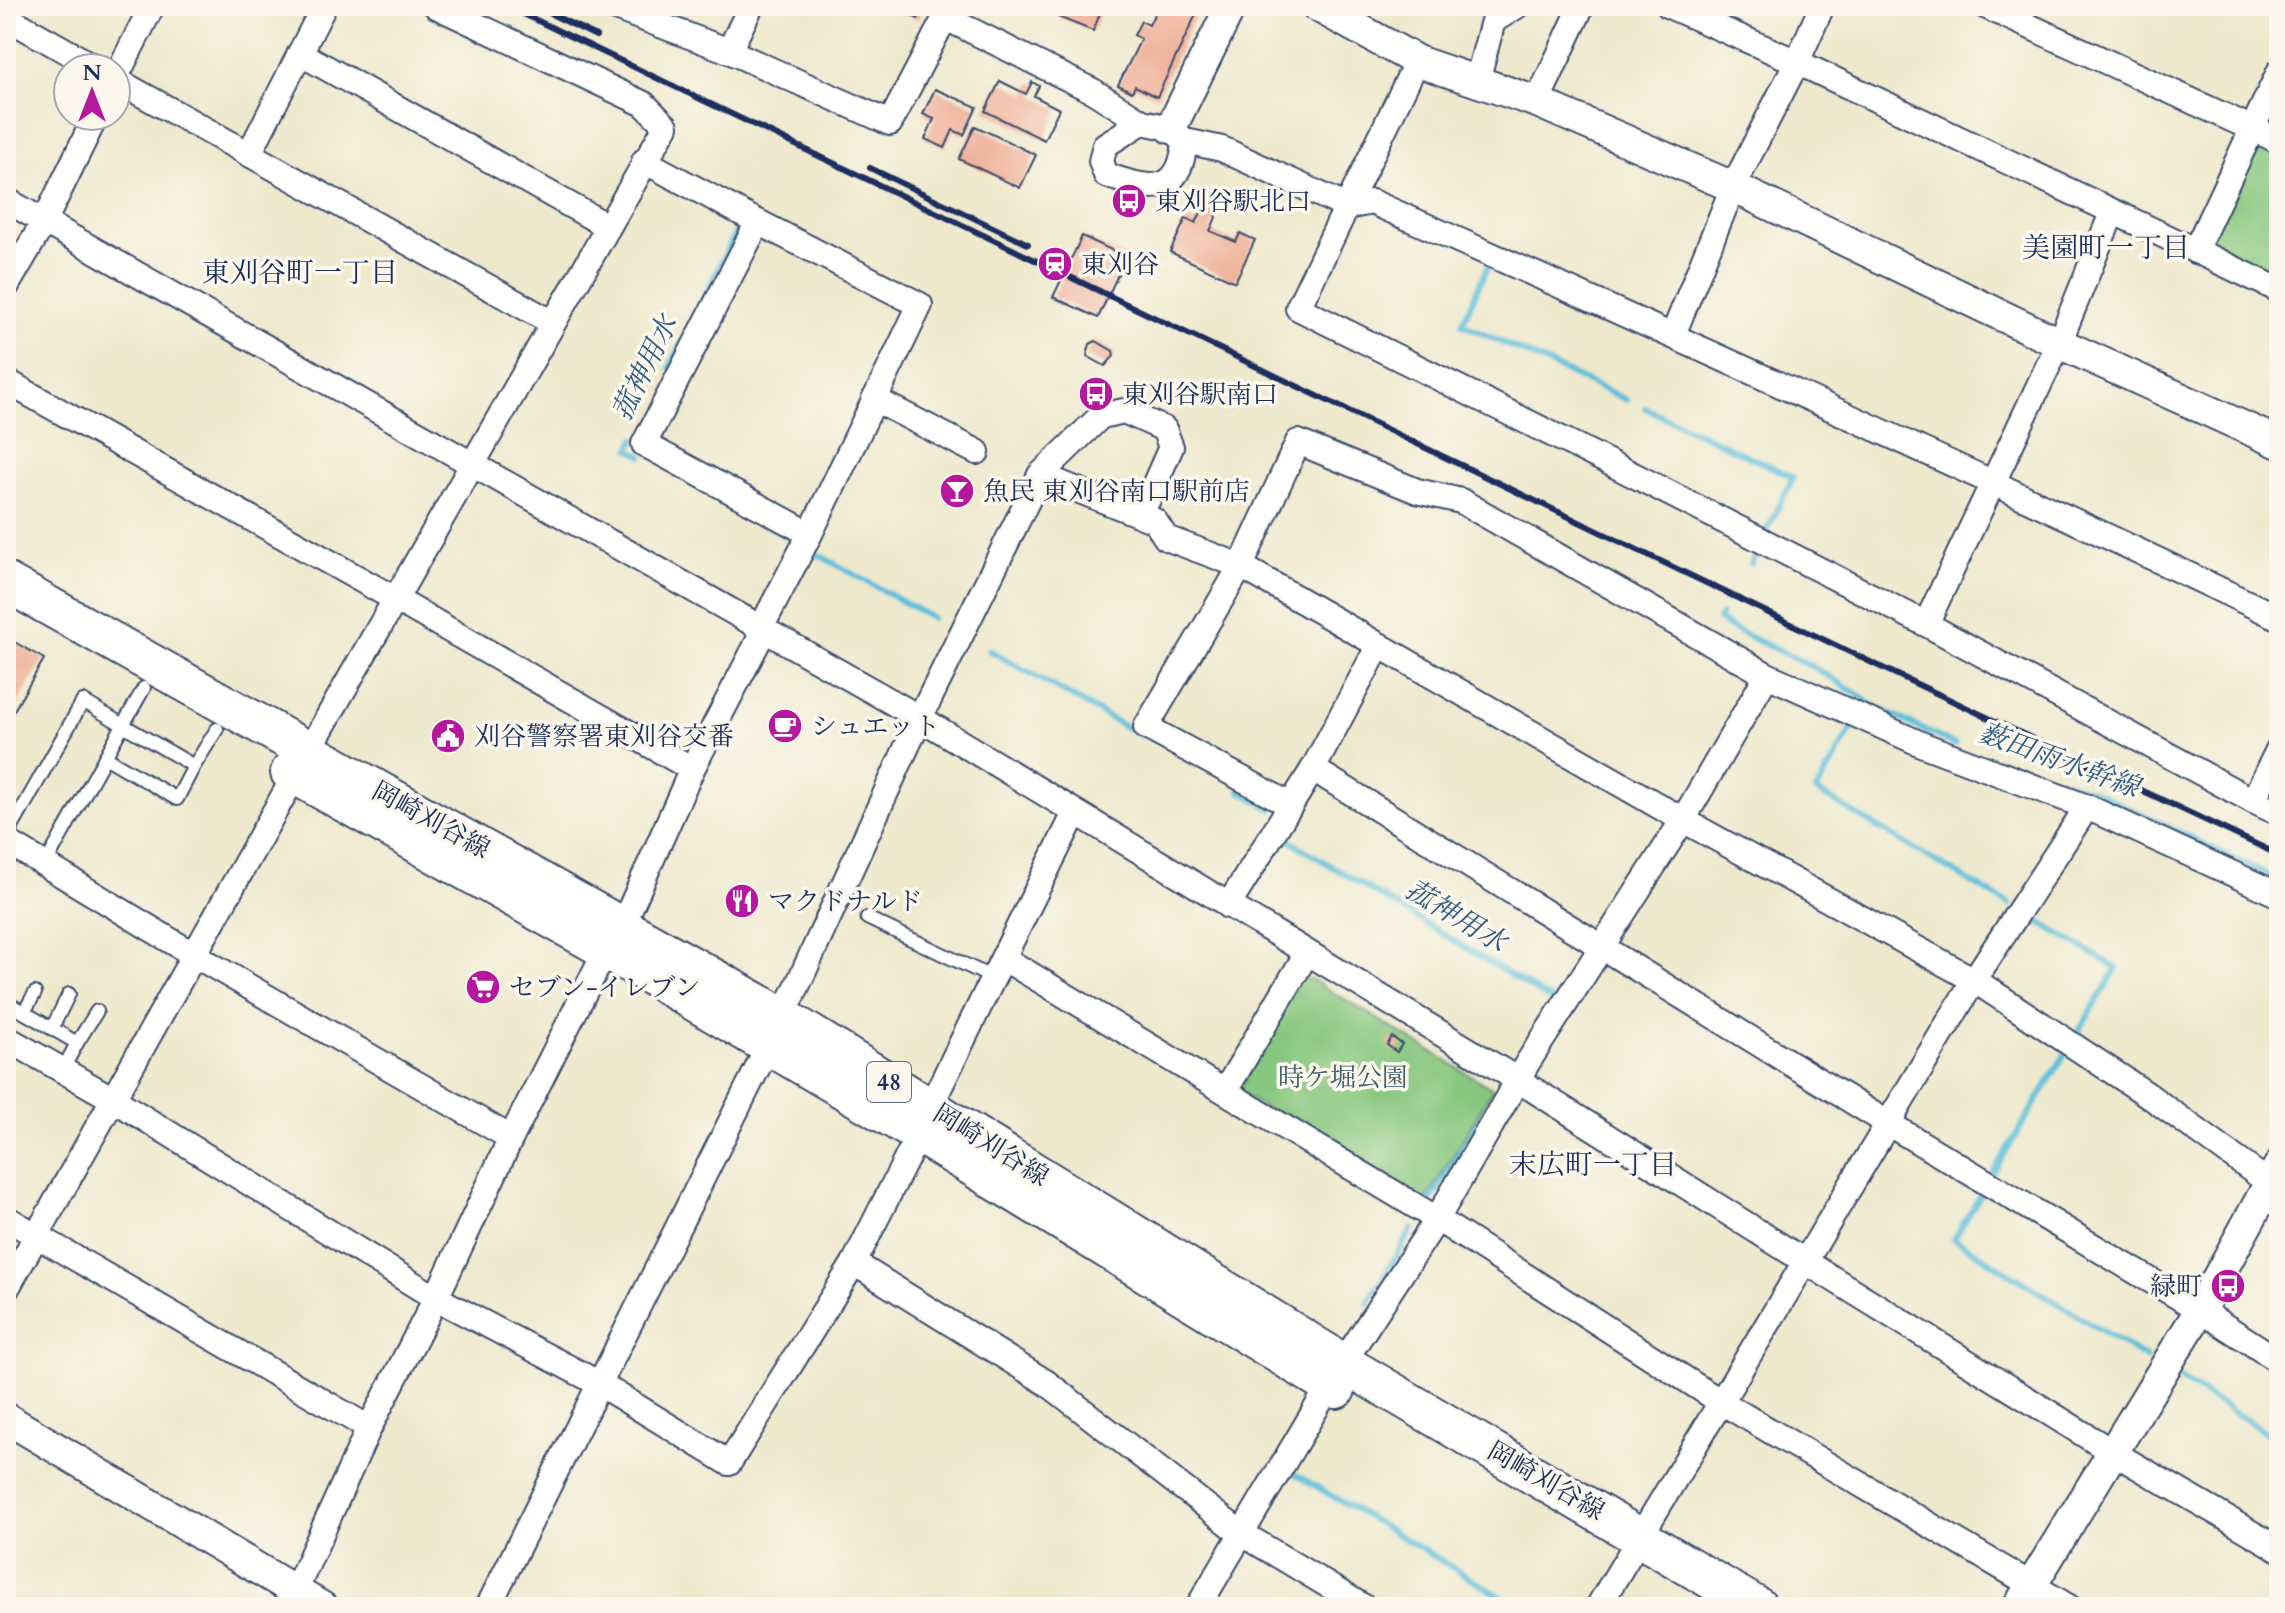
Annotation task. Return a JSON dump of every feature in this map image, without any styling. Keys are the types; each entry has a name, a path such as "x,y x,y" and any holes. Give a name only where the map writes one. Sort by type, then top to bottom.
{"main road":[{"name":"岡崎刈谷線","path":"6,582 302,763 776,1031 1337,1374 1633,1547 1758,1607"},
{"name":"岡崎刈谷線","path":"6,611 217,729 302,763"},
{"name":"岡崎刈谷線","path":"1633,1547 1707,1607"}],"street":[{"path":"129,52 152,6"},
{"path":"249,154 324,6"},
{"path":"6,1290 302,763 666,126 644,104 436,6"},
{"path":"610,6 729,51 890,123 948,12 1166,130 1222,149 1347,207 1372,202 1992,480 2279,618"},
{"path":"729,51 751,6"},
{"path":"1166,130 1231,6"},
{"path":"1317,6 1417,61 1537,102 1733,187 2059,343 2279,443"},
{"path":"1477,81 1493,21 1517,6"},
{"path":"1537,102 1580,6"},
{"path":"1669,6 1797,62 2279,290"},
{"path":"1673,335 1733,187 1822,6"},
{"path":"1985,6 2279,141"},
{"path":"6,17 68,52"},
{"path":"300,53 607,226"},
{"path":"1417,61 1298,308 1926,624 2279,813"},
{"path":"2195,251 2279,72"},
{"path":"132,87 553,323"},
{"path":"6,287 44,222 88,132"},
{"path":"291,1599 369,1428 436,1298 511,1138 629,911 692,769 758,642 761,628 810,534 920,305 644,161"},
{"path":"6,200 920,718 1518,1080 2114,1453 2279,1549"},
{"path":"1926,624 2059,343 2112,213"},
{"path":"758,222 644,444 810,534"},
{"path":"6,381 692,769"},
{"path":"874,399 977,452"},
{"path":"488,1607 776,1031 920,718 1040,475 1101,416 1124,411 1164,429 1171,447 1141,515"},
{"path":"1289,804 1146,727 1241,566 1298,442 1417,491 1461,501 1767,675 1921,744 2087,807 2279,895"},
{"path":"1040,475 1155,521 1166,538 1241,566 1683,820 1974,980 2276,1180 2025,1596"},
{"path":"1228,906 1313,769 1379,645"},
{"path":"1198,1607 1337,1374 1437,1219 1518,1080 1683,820 1767,675"},
{"path":"2253,801 2279,748"},
{"path":"1313,769 2279,1361"},
{"path":"1598,1607 1974,980 2087,807"},
{"path":"6,1038 113,1099 436,1298 598,1383 729,1463 854,1263 1075,813"},
{"path":"6,839 196,956 511,1138"},
{"path":"1225,1091 1307,953"},
{"path":"998,968 1225,1091 1437,1219 2025,1596 2069,1607"},
{"path":"6,1218 369,1428"},
{"path":"854,1263 1047,1383 1241,1533 1364,1607"},
{"path":"6,1418 291,1599 322,1607"}],"lane":[{"path":"45,865 144,688"},
{"path":"6,839 83,701 194,766"},
{"path":"105,757 177,799 217,729"},
{"path":"867,918 998,968"},
{"path":"24,1012 35,993"},
{"path":"52,1028 69,994"},
{"path":"6,1002 77,1043"},
{"path":"62,1071 97,1011"}],"green space":[{"path":"2262,144 2279,152 2279,280 2215,250 2211,239 2253,145"},
{"name":"時ケ堀公園","path":"1300,979 1311,979 1493,1089 1425,1202 1238,1092"}],"building":[{"path":"903,6 924,6 918,19 901,11"},
{"path":"1063,6 1103,6 1093,31 1058,17"},
{"path":"1158,6 1200,6 1157,97 1135,86 1132,92 1118,85 1141,39 1134,35 1141,21 1149,25"},
{"path":"1000,81 1026,94 1032,82 1039,86 1034,96 1059,109 1044,140 985,111"},
{"path":"935,89 977,107 964,135 953,130 945,148 925,139 934,119 923,114"},
{"path":"975,126 1036,155 1020,188 959,159"},
{"path":"1213,202 1221,206 1210,231 1236,242 1240,233 1255,240 1235,282 1170,252 1186,218 1196,223 1202,210 1208,212"},
{"path":"1082,236 1126,257 1098,318 1053,297"},
{"path":"1096,341 1113,351 1114,356 1105,366 1087,356 1090,344"},
{"path":"6,637 44,659 6,724"},
{"path":"1392,1037 1402,1044 1397,1052 1387,1045"}],"waterway":[{"name":"菰神用水","path":"645,6 718,32"},
{"name":"菰神用水","path":"742,41 814,74"},
{"name":"菰神用水","path":"670,368 737,230"},
{"path":"1489,263 1462,324 1627,400"},
{"path":"1645,408 1793,477 1767,531"},
{"name":"菰神用水","path":"635,439 630,449 642,456"},
{"name":"菰神用水","path":"680,477 788,537"},
{"path":"1751,564 1759,546"},
{"name":"菰神用水","path":"819,555 932,618"},
{"path":"1721,615 1718,620 1727,626 1815,668 1865,699 1865,705"},
{"name":"菰神用水","path":"989,650 1140,735"},
{"name":"薮田雨水幹線","path":"1866,702 1955,745"},
{"path":"1855,723 1816,791 2010,905"},
{"name":"薮田雨水幹線","path":"1999,761 2091,790 2279,880"},
{"name":"菰神用水","path":"1240,791 1272,809"},
{"name":"菰神用水","path":"1284,837 1553,1004"},
{"path":"2029,916 2117,968 2077,1034"},
{"path":"1993,1173 2067,1051"},
{"name":"菰神用水","path":"1428,1204 1493,1098"},
{"path":"1984,1189 1954,1239 2146,1358"},
{"name":"菰神用水","path":"1368,1303 1412,1229"},
{"path":"2180,1379 2279,1440"},
{"name":"菰神用水","path":"1297,1475 1519,1607"}],"railway":[{"path":"507,6 1887,670 2279,855"},
{"path":"535,6 596,36"},
{"path":"870,168 1028,244"}],"place":[{"name":"東刈谷駅北口","path":"1129,201"},
{"name":"東刈谷","path":"1055,264"},
{"name":"東刈谷駅南口","path":"1096,394"},
{"name":"魚民 東刈谷南口駅前店","path":"957,491"},
{"name":"シュエット","path":"785,726"},
{"name":"刈谷警察署東刈谷交番","path":"448,736"},
{"name":"マクドナルド","path":"742,901"},
{"name":"セブン-イレブン","path":"483,987"},
{"name":"緑町","path":"2228,1286"}],"district":[{"name":"美園町一丁目","path":"2106,248"},
{"name":"東刈谷町一丁目","path":"300,273"},
{"name":"末広町一丁目","path":"1593,1165"}]}
